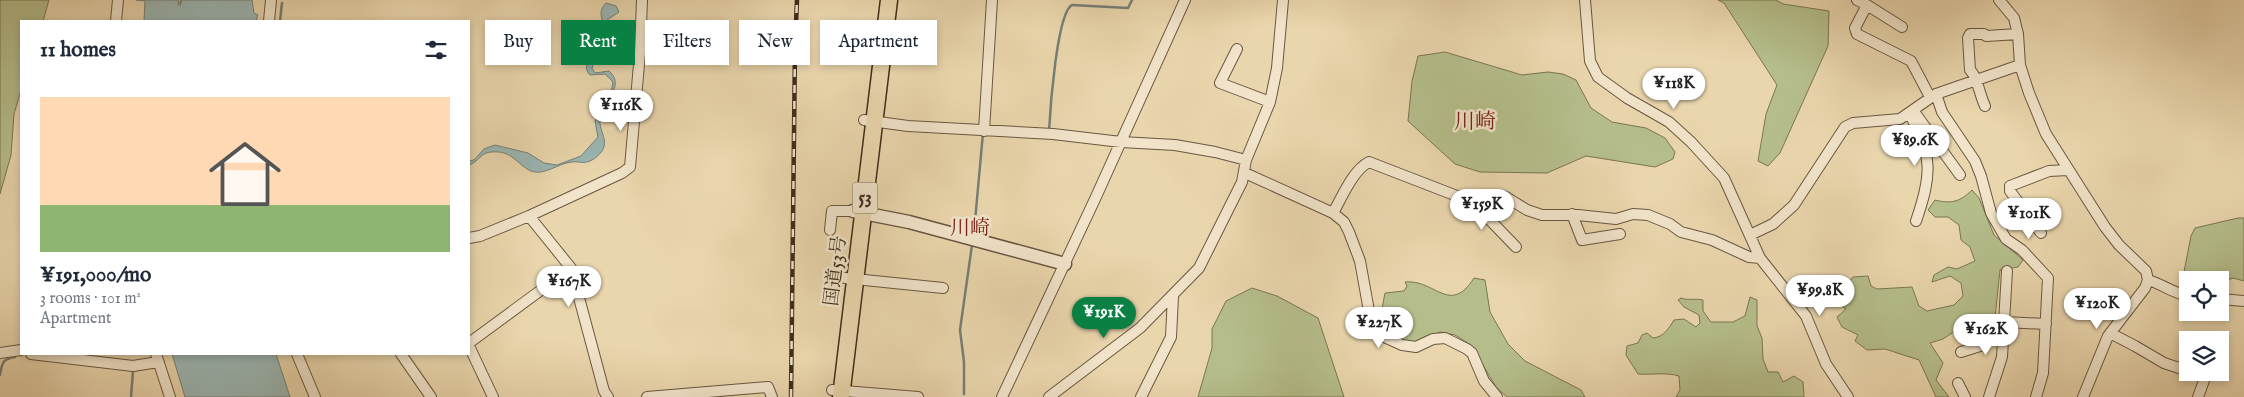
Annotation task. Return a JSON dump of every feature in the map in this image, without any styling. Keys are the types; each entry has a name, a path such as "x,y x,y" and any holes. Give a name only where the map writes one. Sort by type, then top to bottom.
{"highway":[{"name":"国道53号","path":"870,120 879,0"},
{"name":"国道53号","path":"836,394 870,120 889,0"}],"street":[{"path":"116,20 118,0"},
{"path":"269,20 271,0"},
{"path":"470,238 480,236 529,216 622,173 630,167 640,53 642,0"},
{"path":"984,131 992,0"},
{"path":"1002,397 1065,264 1185,0"},
{"path":"1049,397 1140,328 1199,268 1245,173 1246,160 1270,102 1277,68 1283,0"},
{"path":"1585,0 1590,61 1598,77 1627,98 1669,122 1696,146 1724,178 1760,258 1806,316 1826,364 1848,397"},
{"path":"1999,0 2014,18 2018,34 2020,65 2040,122 2105,227 2119,245 2146,271 2148,280 2145,288 2110,334 2102,348 2083,397"},
{"path":"1902,27 1862,3 1855,28 1857,34 1911,61 1975,161 1991,213 2006,239 2022,250 2048,278 2043,374 2036,397"},
{"path":"1984,106 1976,79 1969,64 1968,38 1970,34 1984,34 1997,37 2018,34"},
{"path":"1237,49 1220,83 1270,102"},
{"path":"1750,234 1773,224 1794,205 1845,128 1853,123 1900,119 1933,95 2020,65"},
{"path":"1909,113 1916,114 1960,175"},
{"path":"1909,113 1924,145 1928,171 1928,183 1916,221"},
{"path":"870,120 908,126 1053,134 1176,146 1215,152 1246,160"},
{"path":"1333,212 1364,164 1369,162 1457,196 1475,198 1499,195 1506,197 1526,210 1542,215 1572,214 1616,219 1633,214 1648,215 1670,224 1681,232 1712,240 1749,257 1760,258"},
{"path":"2041,232 2010,190 2010,186 2049,171 2068,170"},
{"path":"1245,173 1333,212 1344,222 1350,232 1360,261 1371,322 1382,336 1402,345 1416,347 1433,339 1445,338 1467,349 1472,353 1484,381 1497,397"},
{"path":"1475,198 1488,218 1516,247"},
{"path":"830,230 832,211 858,212 1065,264"},
{"path":"1572,214 1582,240 1620,234"},
{"path":"529,216 571,268 604,391 608,397"},
{"path":"470,344 571,268"},
{"path":"1990,397 2002,357 2007,271"},
{"path":"850,278 943,288"},
{"path":"2148,280 2179,294"},
{"path":"1142,397 1171,337 1173,296"},
{"path":"2229,299 2244,300"},
{"path":"2004,322 2046,324"},
{"path":"1962,352 1980,346 1995,334 2004,333"},
{"path":"2110,334 2164,363 2179,368"},
{"path":"470,347 493,397"},
{"path":"0,353 20,350"},
{"path":"40,355 133,366 157,358 170,397"},
{"path":"297,355 315,397"},
{"path":"402,355 431,397"},
{"path":"2198,397 2204,381"},
{"path":"1958,383 1965,397"},
{"path":"647,397 768,387 772,397"},
{"path":"836,394 918,397"}],"green space":[{"path":"0,0 49,0 43,20 20,20 20,93 14,114 11,155 0,194"},
{"path":"1718,0 1776,0 1783,4 1829,11 1828,46 1780,153 1768,166 1758,161 1766,114 1777,85 1724,3"},
{"path":"1445,52 1522,75 1548,72 1563,74 1576,80 1591,108 1612,122 1646,128 1665,138 1675,152 1673,159 1655,167 1586,156 1547,173 1480,172 1455,164 1408,121 1412,81 1418,56"},
{"path":"1972,190 1979,198 1994,235 2023,260 2018,267 2000,270 1995,318 1961,327 1943,339 1930,343 1943,363 1936,380 1949,397 1936,397 1919,360 1885,349 1867,350 1855,341 1858,335 1842,327 1837,317 1846,309 1833,300 1853,277 1868,276 1871,286 1877,289 1912,287 1919,306 1927,311 1954,305 1963,296 1961,283 1950,276 1932,282 1934,275 1948,267 1957,269 1975,261 1970,247 1961,240 1959,225 1948,217 1935,217 1928,210 1935,200 1955,201"},
{"path":"2244,218 2244,281 2233,278 2229,280 2229,271 2184,271 2191,236 2195,228"},
{"path":"1474,278 1485,280 1490,312 1508,344 1525,361 1581,390 1585,397 1507,397 1496,387 1471,345 1455,335 1440,332 1413,343 1403,340 1385,328 1381,314 1385,293 1404,291 1407,286 1405,282 1425,285 1450,295 1457,294 1465,289"},
{"path":"1252,288 1277,296 1318,318 1344,397 1198,397 1212,348 1212,329 1226,301"},
{"path":"1750,297 1757,300 1757,326 1762,338 1763,359 1768,372 1778,372 1783,382 1794,376 1803,382 1804,397 1676,397 1680,390 1679,376 1638,374 1626,355 1627,346 1638,343 1642,335 1647,333 1653,338 1660,336 1666,332 1674,320 1684,319 1696,327 1700,323 1699,315 1684,307 1678,300 1681,298 1703,300 1703,311 1711,322 1733,322 1745,316"}],"water":[{"path":"136,0 179,0 178,5 181,0 180,6 182,0 252,0 254,13 258,15 256,20 144,20 145,1"},
{"path":"606,3 616,6 619,12 607,20 603,20 601,13"},
{"path":"593,65 592,68 595,73 609,71 615,80 614,90 601,115 600,121 604,146 595,158 588,162 567,163 546,171 536,172 526,168 505,153 488,152 470,164 470,161 474,160 484,149 495,145 528,153 544,163 557,165 581,156 598,137 595,121 611,93 613,82 605,74 590,75 586,66"},
{"path":"172,355 276,355 290,397 185,397"}],"waterway":[{"path":"1049,131 1058,43 1067,12 1072,5 1128,8 1132,0"},
{"path":"280,20 282,3"},
{"path":"974,232 983,133"},
{"path":"964,394 964,362 960,330 972,245"},
{"path":"0,375 4,362 15,357"},
{"path":"131,397 133,371"}],"railway":[{"path":"791,397 797,0"}],"district":[{"name":"川崎","path":"1475,122"},
{"name":"川崎","path":"970,228"}]}
